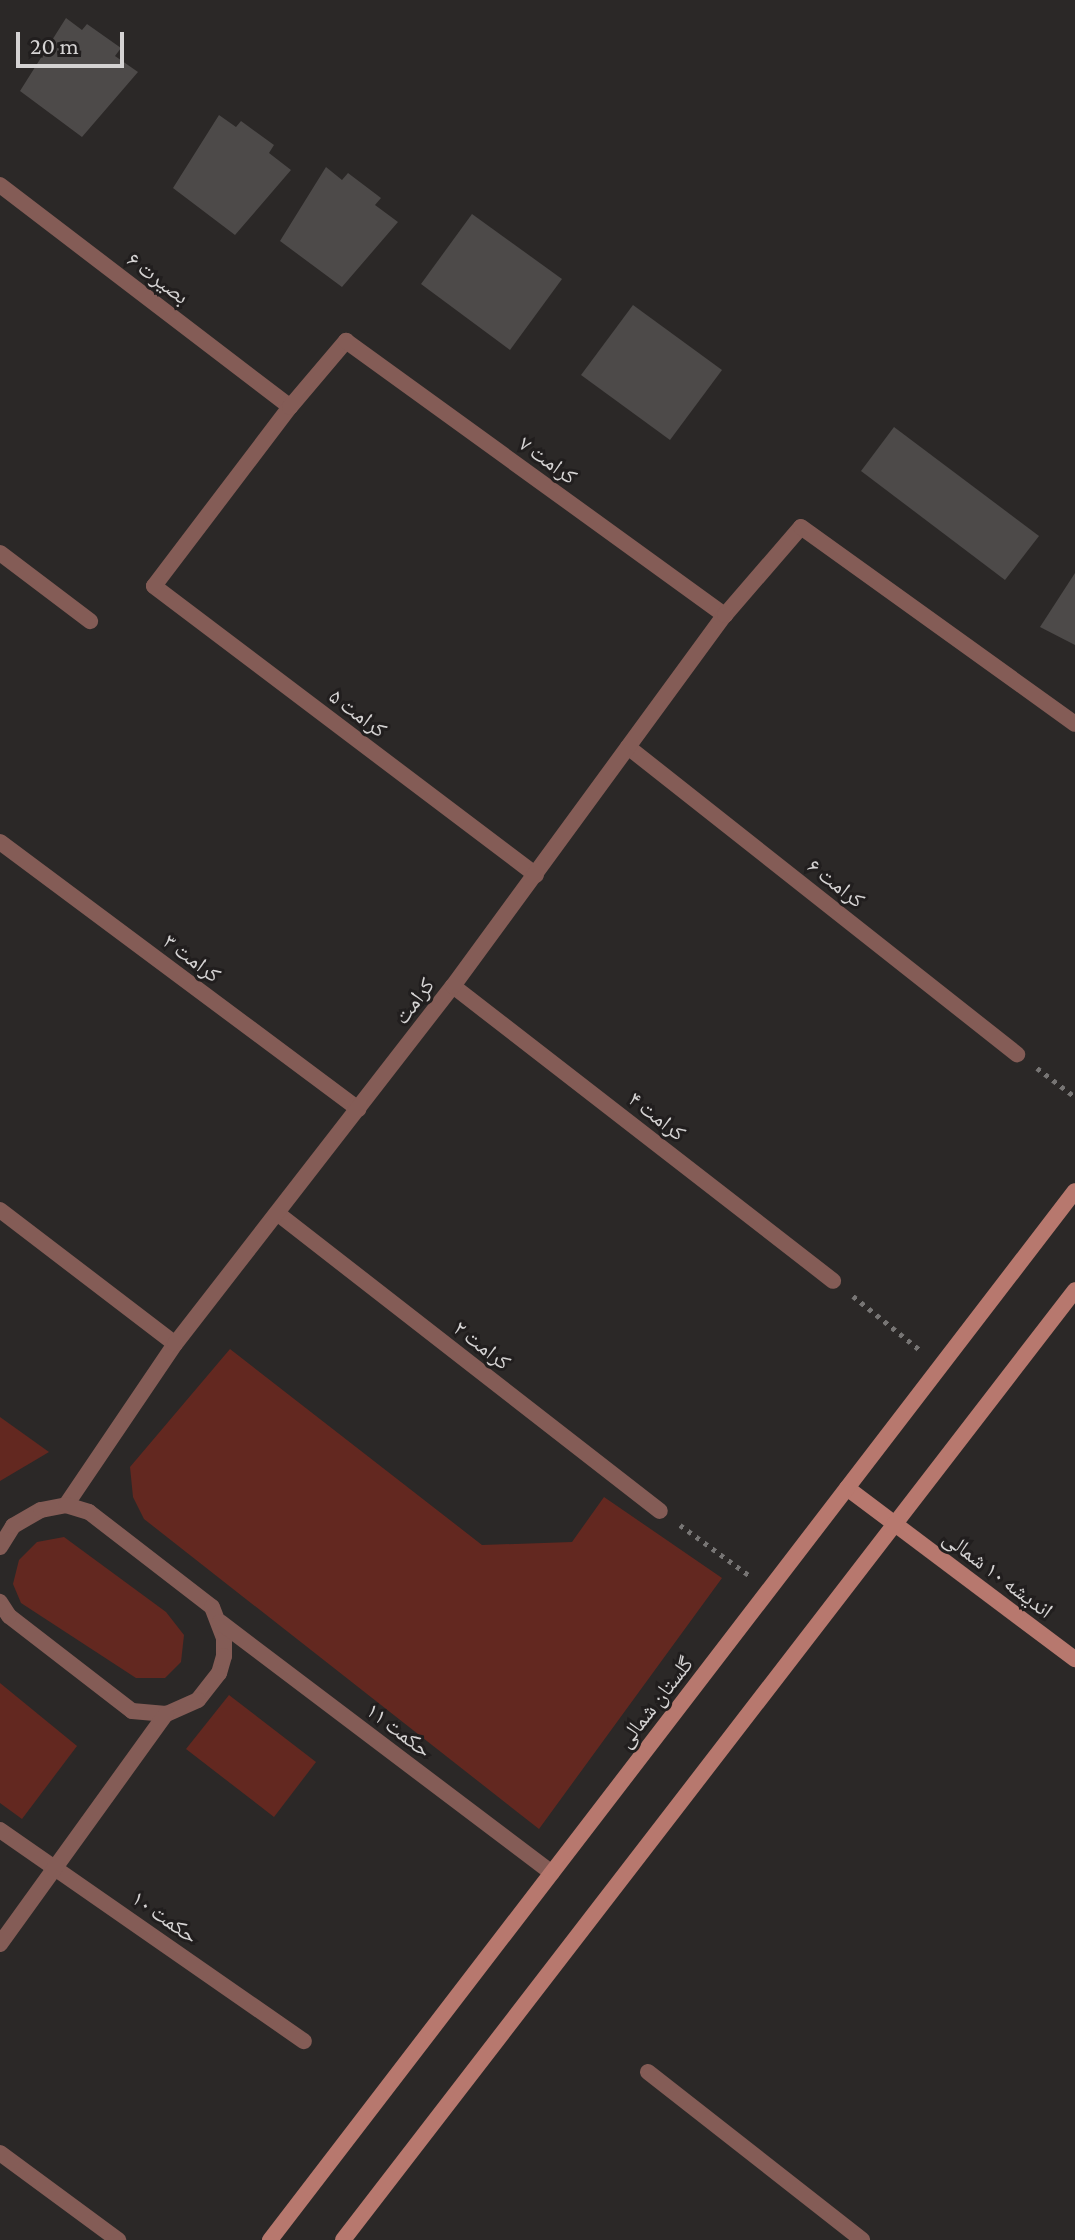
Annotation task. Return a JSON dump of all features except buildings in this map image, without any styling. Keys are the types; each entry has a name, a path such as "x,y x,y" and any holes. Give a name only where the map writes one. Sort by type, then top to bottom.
{"main road":[{"name":"گلستان شمالی","path":"270,2240 1075,1191"},
{"path":"343,2240 1075,1290"},
{"name":"اندیشه ۱۰ شمالی","path":"847,1488 1075,1659"}],"street":[{"name":"بصیرت ۶","path":"0,185 290,407"},
{"name":"کرامت ۷","path":"290,407 346,341 725,615"},
{"name":"کرامت ۵","path":"290,407 154,586 536,875"},
{"name":"کرامت","path":"66,1505 175,1344 453,986 725,615 801,527 1075,724"},
{"path":"0,553 90,621"},
{"name":"کرامت ۶","path":"628,747 1017,1054"},
{"name":"کرامت ۳","path":"0,842 358,1109"},
{"name":"کرامت ۴","path":"453,986 833,1281"},
{"path":"0,1210 175,1344"},
{"name":"کرامت ۲","path":"277,1213 660,1511"},
{"path":"0,1547 26,1516 66,1505"},
{"name":"حکمت ۱۱","path":"66,1505 89,1512 212,1607 220,1622 552,1873"},
{"path":"0,1602 9,1616 132,1711 166,1714 198,1700 219,1673 224,1639 220,1622"},
{"path":"0,1944 166,1714"},
{"name":"حکمت ۱۰","path":"0,1830 304,2041"},
{"path":"648,2072 862,2240"},
{"path":"0,2153 118,2240"}],"path":[{"path":"1017,1054 1075,1097"},
{"path":"833,1281 941,1367"},
{"path":"660,1511 769,1590"}],"shaded area":[{"path":"230,1349 482,1545 572,1542 604,1497 722,1578 539,1829 144,1519 133,1497 130,1467"},
{"path":"0,1417 49,1452 0,1481"},
{"path":"64,1537 166,1612 184,1635 181,1662 165,1678 136,1678 21,1603 13,1584 19,1560 37,1542"},
{"path":"0,1683 77,1746 22,1819 0,1803"},
{"path":"229,1695 316,1762 274,1817 186,1749"}]}
